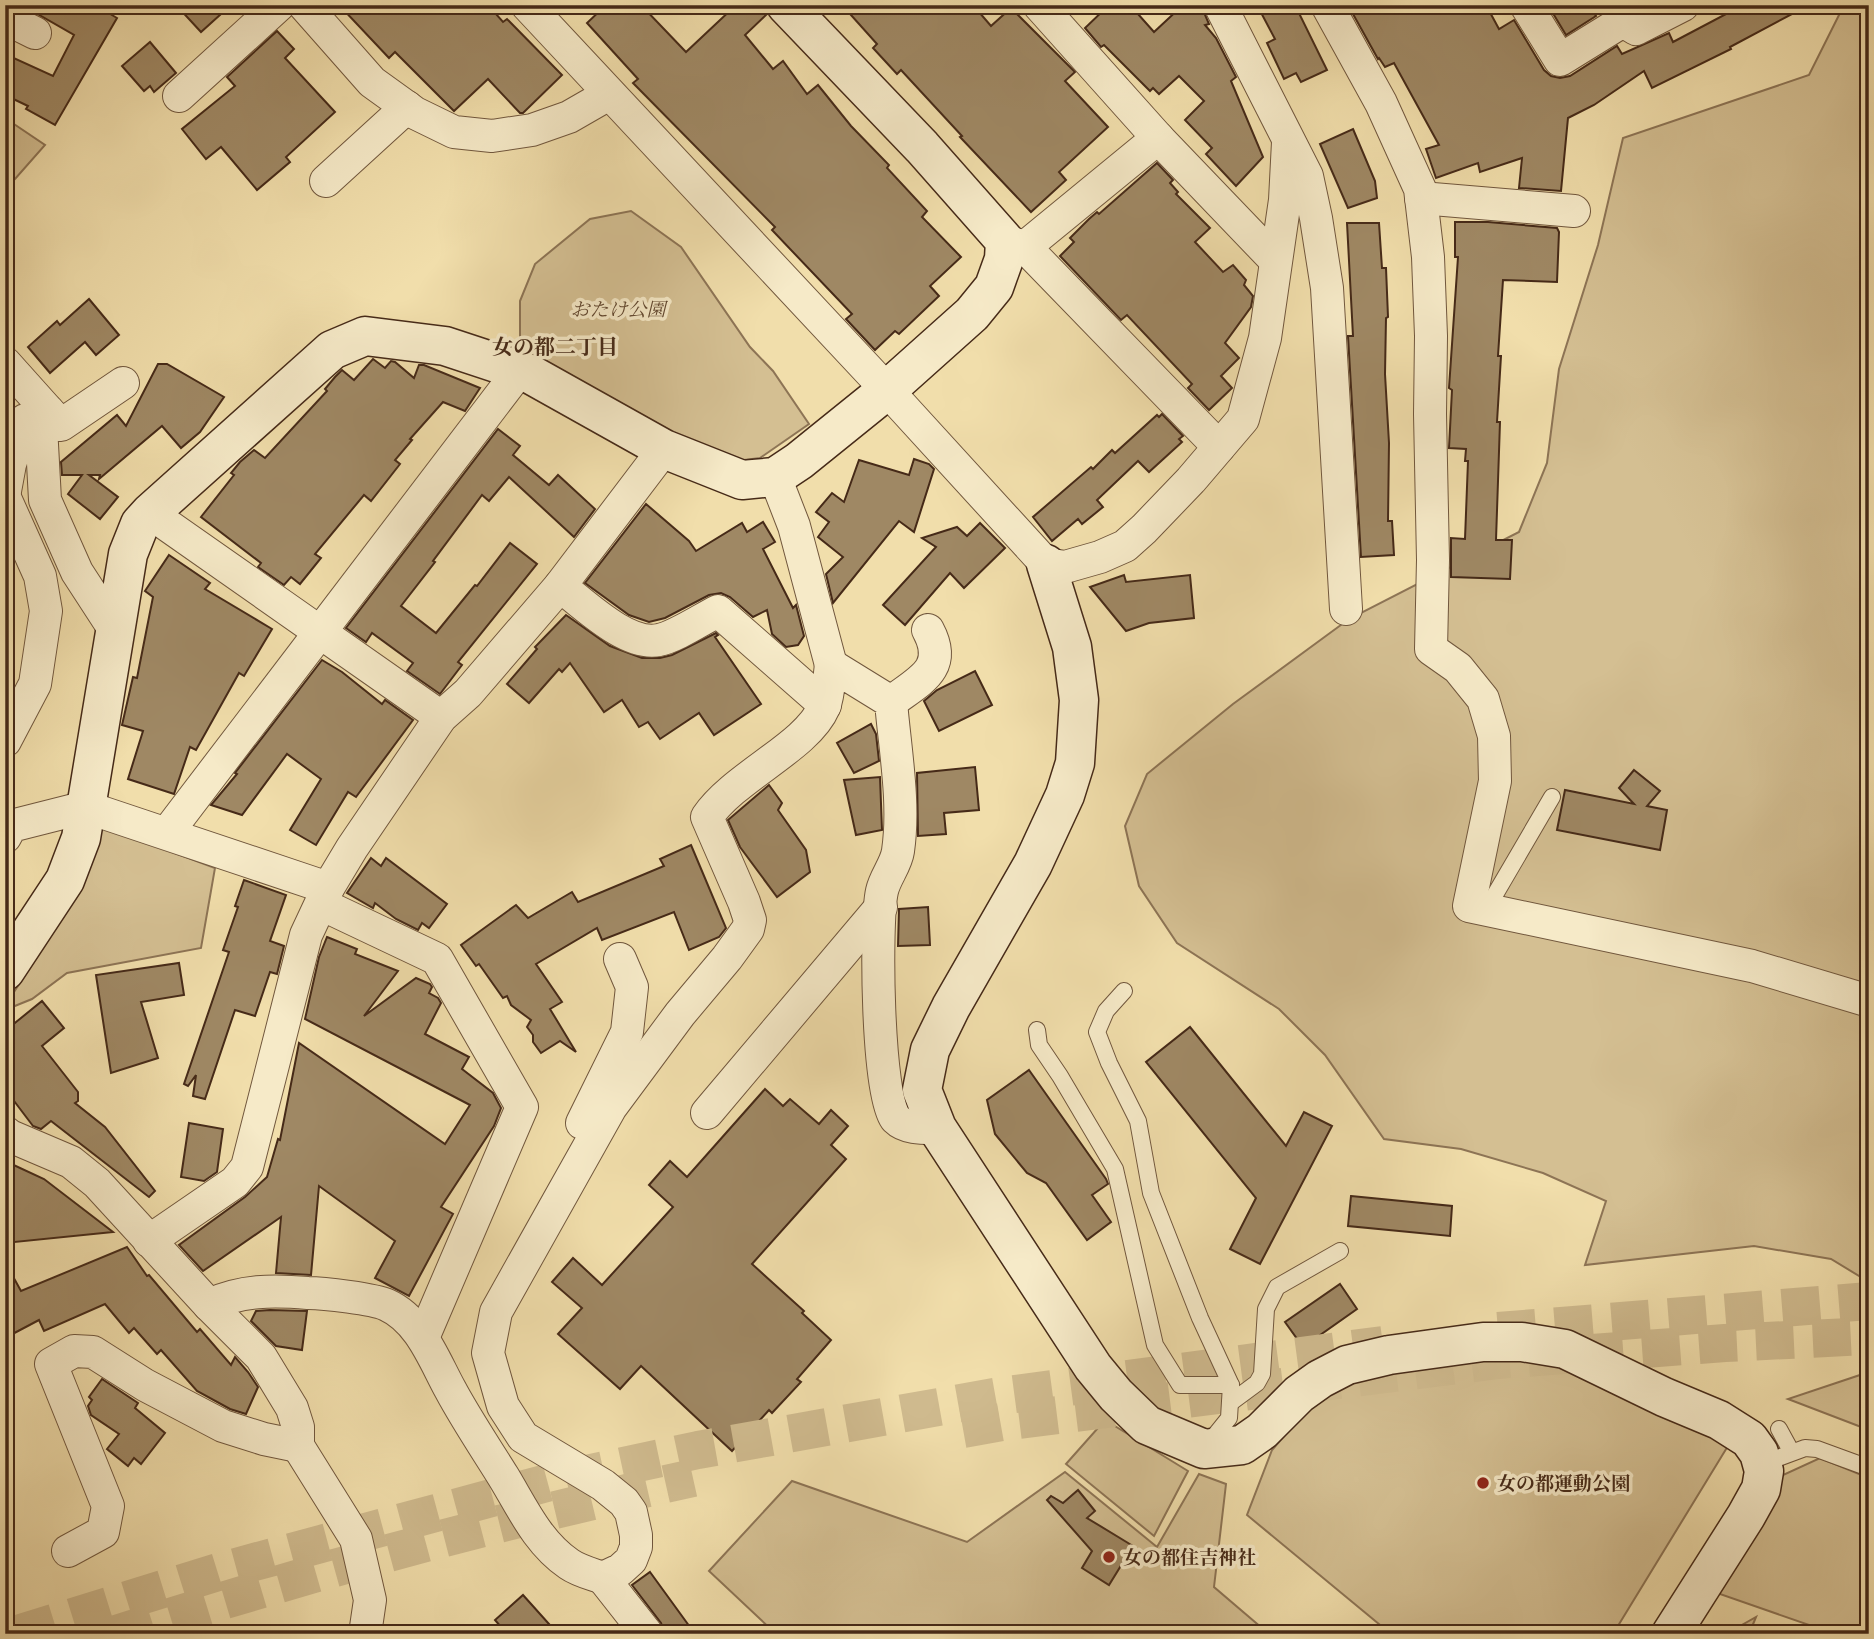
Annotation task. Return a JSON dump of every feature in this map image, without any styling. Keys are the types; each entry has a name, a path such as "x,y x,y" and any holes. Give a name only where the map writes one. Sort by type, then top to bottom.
{"street":[{"path":"179,96 279,5"},
{"path":"304,5 372,82 407,107 454,132 492,136 532,130 569,117 610,94"},
{"path":"527,5 887,390 1045,564 1072,647 1079,700 1075,764 1065,795 1033,864 951,1007 930,1050 922,1090 937,1128 1101,1377 1147,1424 1205,1449 1242,1446 1262,1431 1299,1394 1320,1378 1347,1365 1389,1355 1483,1342 1522,1342 1565,1349 1664,1397 1719,1420 1749,1439 1759,1453 1776,1457 1764,1471 1761,1489 1751,1507 1671,1634"},
{"path":"786,5 1015,244 1219,447"},
{"path":"1040,5 1158,138 1275,260"},
{"path":"1220,5 1287,142 1307,176 1327,288 1346,609"},
{"path":"1327,5 1381,103 1420,189 1428,257 1431,336 1431,649 1458,668 1483,699 1494,736 1495,781 1469,906 1752,965 1869,1001"},
{"path":"1526,5 1560,60 1623,21 1636,29 1683,5"},
{"path":"5,18 35,33"},
{"path":"326,181 407,107"},
{"path":"5,971 65,880 81,838 128,554 140,524 332,350 365,336 445,346 530,374 664,449 742,480 775,477 887,390 972,314 994,287 1004,260 1015,244 1158,138"},
{"path":"1045,564 1065,567 1100,557 1125,546 1144,529 1243,419 1265,338 1285,200 1287,142"},
{"path":"1421,198 1574,211"},
{"path":"5,363 30,419 45,500 77,572 116,632"},
{"path":"167,833 519,371"},
{"path":"30,419 61,425 122,383"},
{"path":"5,491 10,464 30,419"},
{"path":"149,1241 235,1182 247,1167 306,935 352,848 441,717 468,693 560,586 664,449"},
{"path":"604,1578 620,1570 631,1560 636,1547 636,1535 631,1512 624,1502 603,1485 523,1437 503,1406 488,1353 496,1312 611,1107 748,929 750,920 744,902 707,817 715,805 743,780 815,723 825,705 831,665 794,526 775,477"},
{"path":"5,498 40,576 46,611 36,684 5,741"},
{"path":"150,513 441,717"},
{"path":"560,586 620,632 642,641 659,640 718,611 825,705"},
{"path":"891,702 931,670 937,653 929,630"},
{"path":"831,665 891,702"},
{"path":"891,702 899,805 898,853 882,891 879,961 881,1059 889,1107 896,1119 905,1125 937,1128"},
{"path":"5,837 11,826 86,807 167,833 325,896 437,959 522,1107 423,1338"},
{"path":"707,1113 881,908"},
{"path":"569,1184 561,1163 627,1032 632,987 620,960"},
{"path":"5,1132 71,1163 106,1192 209,1305 261,1357 292,1408 298,1427 298,1446 356,1539 370,1600 365,1634"},
{"path":"209,1305 232,1295 279,1291 320,1293 387,1305 408,1321 423,1338 456,1400 530,1524 554,1552 570,1565 604,1578 647,1634"},
{"path":"68,1551 103,1532 108,1506 51,1364 74,1351 93,1352 145,1385 223,1426 298,1446"}],"lane":[{"path":"1486,910 1552,797"},
{"path":"1124,991 1106,1011 1097,1031 1109,1063 1138,1121 1151,1193 1200,1318 1231,1385 1228,1418 1205,1449"},
{"path":"1037,1030 1039,1045 1115,1169 1155,1345 1180,1385 1231,1385"},
{"path":"1230,1403 1257,1384 1262,1374 1266,1309 1277,1287 1339,1251"},
{"path":"1779,1429 1776,1457 1805,1448 1817,1449 1869,1468"}],"green space":[{"path":"1844,5 1857,5 1869,13 1869,1282 1831,1259 1754,1246 1585,1265 1606,1201 1543,1173 1461,1149 1384,1139 1325,1055 1279,1009 1177,943 1139,886 1125,826 1147,774 1233,704 1349,619 1519,532 1547,463 1559,369 1598,245 1623,138 1809,75"},
{"path":"5,118 45,145 5,187"},
{"name":"おたけ公園","path":"631,211 681,247 750,347 773,371 809,424 760,458 720,463 520,354 520,301 535,264 590,219"},
{"path":"103,826 215,868 201,948 67,973 32,999 5,1010 5,1006 84,883"},
{"name":"女の都運動公園","path":"1536,1357 1731,1441 1613,1634 1391,1634 1247,1515 1272,1450 1319,1396 1374,1366"},
{"path":"1869,1372 1869,1430 1788,1399"},
{"path":"1105,1420 1188,1471 1154,1536 1066,1464"},
{"path":"1820,1458 1869,1478 1869,1634 1835,1634 1717,1593 1783,1475"},
{"path":"1065,1472 1157,1547 1199,1474 1226,1484 1214,1587 1269,1634 776,1634 709,1571 792,1481 967,1542"},
{"path":"1756,1617 1749,1634 1726,1634"}],"building":[{"path":"22,5 95,5 117,18 55,125 26,109 28,106 5,95 5,54 53,76 74,35"},
{"path":"176,5 231,5 201,32"},
{"path":"339,5 488,5 503,22 507,19 562,75 523,113 488,79 454,111 395,52 389,58"},
{"path":"606,5 641,5 686,52 736,5 765,5 767,14 745,35 773,69 783,61 807,94 818,85 851,126 889,165 887,168 927,211 922,217 961,257 930,286 939,296 899,334 895,331 875,350 846,319 852,314 772,230 775,227 633,83 638,79 587,23"},
{"path":"842,5 973,5 991,26 1011,8 1075,72 1065,81 1108,127 1059,172 1066,180 1031,212 901,70 897,74 873,48 877,44"},
{"path":"1109,5 1130,5 1154,32 1183,5 1199,5 1203,10 1209,24 1205,25 1216,38 1236,77 1231,81 1263,157 1236,186 1206,154 1212,148 1185,120 1204,101 1179,76 1159,94 1153,88 1150,91 1104,45 1101,47 1085,28"},
{"path":"1257,5 1295,5 1327,70 1301,82 1296,73 1284,79 1267,43 1275,39"},
{"path":"1348,5 1486,5 1499,29 1514,20 1544,70 1551,76 1560,78 1570,76 1617,46 1622,54 1669,33 1673,42 1743,5 1809,5 1730,47 1731,49 1652,88 1644,71 1594,105 1568,118 1561,191 1519,188 1522,158 1480,172 1478,163 1436,178 1426,149 1439,145 1394,63 1385,67 1378,59"},
{"path":"1548,5 1589,5 1596,16 1566,35"},
{"path":"277,31 294,49 285,58 335,112 286,157 290,162 257,190 221,147 206,159 182,129 235,86 227,77"},
{"path":"150,42 176,73 154,92 150,86 144,91 122,66"},
{"path":"1353,129 1375,181 1377,198 1348,208 1320,144"},
{"path":"1157,163 1173,180 1170,183 1178,192 1176,194 1210,228 1195,242 1223,272 1233,265 1246,280 1244,285 1253,296 1251,307 1225,343 1239,358 1221,376 1232,388 1209,410 1188,388 1192,384 1127,315 1121,320 1060,256 1074,242 1070,238 1089,219 1097,212 1099,214"},
{"path":"1455,222 1557,228 1559,232 1557,282 1503,280 1498,356 1501,356 1497,422 1500,422 1496,540 1512,540 1510,579 1451,577 1451,538 1465,539 1468,461 1465,461 1466,449 1449,448 1452,390 1449,388 1458,257 1455,257"},
{"path":"1347,223 1379,223 1382,268 1386,268 1388,521 1392,521 1394,555 1361,557 1348,336 1353,336"},
{"path":"89,299 119,335 96,355 85,342 50,373 28,347 57,321 60,325"},
{"path":"373,359 385,368 391,361 395,362 414,378 419,365 424,365 480,388 465,411 443,402 410,439 412,440 395,460 400,464 371,501 364,495 315,554 321,558 300,584 291,577 284,585 258,567 261,563 201,517 234,475 231,473 240,462 254,450 265,458 327,391 325,389 342,370 354,380"},
{"path":"158,364 167,364 224,397 200,432 181,448 162,426 99,479 100,475 89,475 118,497 100,519 68,494 82,475 62,475 61,462 117,415 126,426"},
{"path":"1162,414 1183,436 1179,439 1182,442 1149,472 1138,461 1097,500 1103,507 1082,524 1078,519 1052,541 1033,517 1091,467 1093,469 1112,450 1115,453 1157,415 1159,417"},
{"path":"498,429 520,446 513,455 549,485 558,475 595,509 574,537 509,477 489,501 482,495 401,606 436,633 510,543 537,564 458,662 462,665 440,694 407,671 413,663 372,633 366,642 346,628"},
{"path":"914,459 929,464 934,469 914,532 899,521 833,603 826,574 843,557 818,537 829,522 816,512 832,493 844,502 859,460 909,475"},
{"path":"646,504 689,541 696,551 742,523 747,532 763,522 775,542 763,549 793,608 796,605 804,636 798,645 786,647 772,634 767,610 753,617 730,597 721,593 709,595 665,618 649,622 629,615 585,583"},
{"path":"980,523 1005,548 964,588 950,573 905,625 883,605 936,547 922,538 957,527 967,536"},
{"path":"169,555 210,583 205,589 272,629 244,676 239,673 196,750 190,747 174,794 128,779 143,731 122,725 133,677 137,678 153,597 145,591"},
{"path":"1124,575 1126,582 1190,575 1194,618 1149,623 1126,631 1090,587"},
{"path":"566,615 610,646 642,658 672,655 716,633 718,635 715,637 761,704 714,735 699,713 660,739 648,722 639,727 622,700 604,712 570,663 562,672 559,669 529,703 507,684 537,649 535,647"},
{"path":"322,660 342,672 382,704 385,700 413,720 356,797 348,792 316,845 290,830 321,779 287,754 242,815 211,805"},
{"path":"975,671 992,705 939,731 924,701 937,690"},
{"path":"871,724 876,734 879,761 854,773 837,743"},
{"path":"975,767 979,810 944,813 946,834 918,836 917,773"},
{"path":"1634,770 1660,791 1647,806 1667,810 1660,850 1557,830 1565,790 1634,804 1619,788"},
{"path":"880,777 882,830 856,835 844,780"},
{"path":"769,785 782,803 778,810 806,850 810,872 777,897 740,847 728,820"},
{"path":"691,845 726,928 719,937 689,950 674,912 602,940 597,928 536,964 562,1002 550,1009 576,1052 560,1041 541,1053 527,1027 531,1020 511,1005 507,996 503,998 479,964 476,966 461,945 516,905 528,918 572,892 578,902 664,866 660,859"},
{"path":"371,858 381,866 386,858 447,904 429,928 422,923 418,930 396,919 375,903 373,908 347,893"},
{"path":"244,880 286,895 270,941 284,946 277,974 270,972 255,1016 235,1010 205,1099 193,1096 196,1075 188,1086 184,1084 229,952 223,950"},
{"path":"928,907 930,945 898,946 899,909"},
{"path":"327,937 357,949 355,954 398,971 364,1016 416,978 430,984 432,987 429,993 441,1003 425,1034 469,1057 462,1069 493,1093 501,1108 494,1126 441,1207 453,1214 409,1296 375,1278 395,1241 319,1186 311,1275 276,1273 281,1217 203,1271 179,1245 245,1197 267,1177 278,1139 280,1140 299,1043 445,1144 470,1105 305,1019 319,957"},
{"path":"179,963 184,995 141,1002 158,1058 111,1073 96,975"},
{"path":"42,1001 64,1028 42,1046 78,1092 78,1101 75,1103 105,1127 155,1191 149,1197 51,1121 41,1129 33,1126 5,1089 5,1031"},
{"path":"1190,1027 1286,1146 1304,1112 1332,1126 1260,1264 1230,1249 1256,1198 1146,1062"},
{"path":"1029,1070 1108,1184 1092,1195 1111,1222 1087,1240 1046,1183 1027,1173 995,1134 987,1100"},
{"path":"765,1089 783,1106 790,1099 819,1124 831,1110 848,1126 831,1145 846,1159 752,1264 804,1311 802,1313 831,1340 797,1379 801,1382 772,1413 769,1410 732,1451 641,1366 620,1389 558,1334 582,1308 552,1282 573,1258 602,1285 673,1207 649,1185 670,1161 687,1177"},
{"path":"189,1123 223,1129 217,1172 204,1181 181,1177"},
{"path":"5,1161 44,1179 113,1232 5,1243"},
{"path":"1351,1196 1452,1206 1450,1236 1348,1226"},
{"path":"127,1247 147,1276 149,1275 197,1332 200,1329 231,1365 235,1357 248,1372 258,1387 246,1414 230,1409 197,1391 161,1350 157,1354 134,1328 129,1333 105,1304 44,1331 39,1320 5,1338 5,1262 21,1291"},
{"path":"1340,1284 1357,1309 1303,1347 1285,1322"},
{"path":"256,1311 307,1311 302,1350 276,1346 251,1321"},
{"path":"102,1379 138,1403 135,1408 165,1433 141,1464 134,1458 128,1466 107,1449 119,1434 91,1415 88,1406 92,1400 89,1397"},
{"path":"1078,1490 1095,1511 1087,1518 1133,1546 1109,1585 1082,1568 1092,1551 1047,1500 1051,1496 1063,1503"},
{"path":"650,1572 695,1634 665,1634 661,1623 632,1585"},
{"path":"523,1595 558,1634 507,1634 495,1620"}],"tunnel":[{"path":"1498,1331 1869,1301"},
{"path":"963,1429 1498,1360 1725,1343 1869,1336"},
{"path":"18,1634 221,1571 558,1480 698,1450 1000,1396 1383,1345"},
{"path":"116,1634 403,1549 693,1478"}],"place":[{"name":"女の都運動公園","path":"1483,1483"},
{"name":"女の都住吉神社","path":"1109,1557"}],"district":[{"name":"女の都二丁目","path":"555,347"}]}
